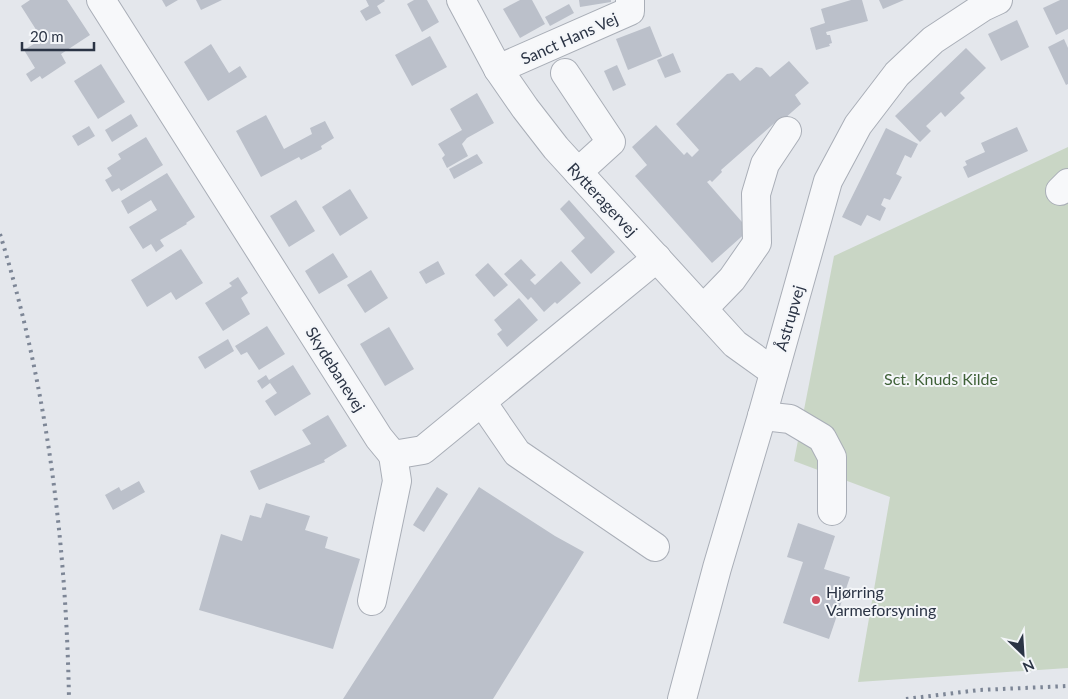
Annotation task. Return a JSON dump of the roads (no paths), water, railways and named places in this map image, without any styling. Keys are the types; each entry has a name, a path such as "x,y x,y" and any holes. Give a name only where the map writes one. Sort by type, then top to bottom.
{"street":[{"name":"Skydebanevej","path":"101,0 393,456"},
{"name":"Rytteragervej","path":"462,0 498,69 556,148 735,344 774,372"},
{"name":"Sanct Hans Vej","path":"498,69 630,11 630,0"},
{"name":"Åstrupvej","path":"682,699 717,568 828,181 858,125 897,74 933,40 998,0"},
{"path":"565,72 612,142 578,172"},
{"path":"703,309 732,279 757,243 756,194 765,164 787,131"},
{"path":"372,601 397,481 393,456 423,450 657,258"},
{"path":"482,402 517,453 654,548"},
{"path":"762,416 790,419 822,438 832,457 832,511"}],"railway":[{"path":"0,234 30,348 51,464 64,581 69,699"},
{"path":"906,699 979,690 1068,686"}],"place":[{"name":"Hjørring Varmeforsyning","path":"816,600"}],"park label":[{"name":"Sct. Knuds Kilde","path":"941,378"}]}
